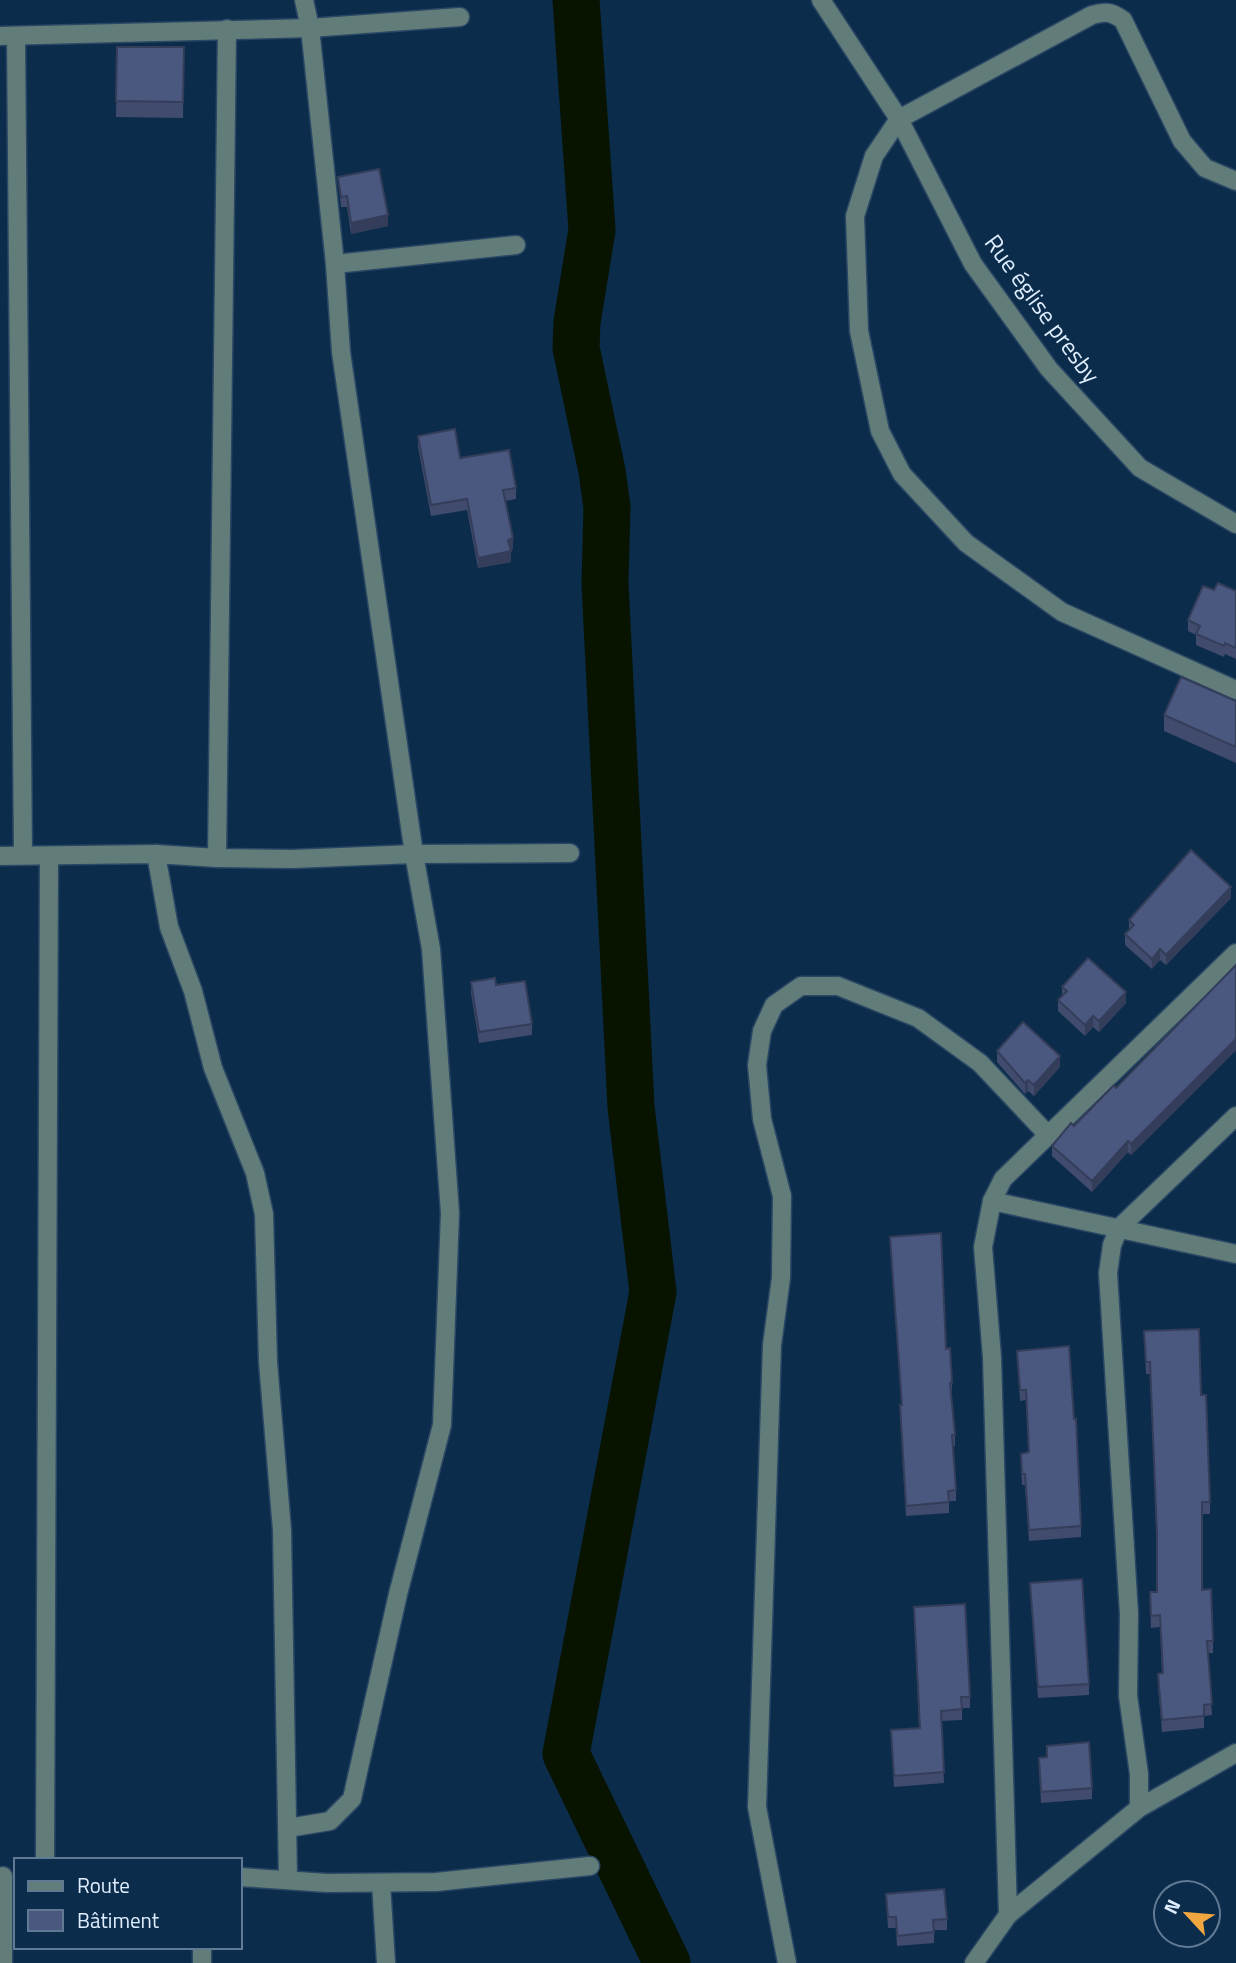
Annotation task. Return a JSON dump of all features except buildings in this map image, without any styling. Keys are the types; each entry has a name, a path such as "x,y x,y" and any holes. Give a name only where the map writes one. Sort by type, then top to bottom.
{"street":[{"path":"288,1828 330,1821 352,1799 398,1594 442,1425 450,1213 431,949 414,854 341,352 335,264 310,27 304,0"},
{"name":"Rue église presby","path":"821,0 899,119 973,264 1049,369 1140,468 1236,524"},
{"path":"1236,181 1205,167 1182,141 1123,20 1114,13 1105,12 1092,15 899,119 874,156 855,216 859,331 880,431 902,474 966,543 1062,612 1236,690"},
{"path":"23,855 8,37 310,27 460,17"},
{"path":"217,858 227,29"},
{"path":"335,264 516,245"},
{"path":"0,856 156,854 292,859 414,854 570,853"},
{"path":"156,854 169,927 193,991 213,1069 255,1173 264,1214 268,1363 282,1530 288,1879"},
{"path":"46,1858 49,856"},
{"path":"1008,1915 992,1357 983,1247 992,1201 1003,1179 1236,953"},
{"path":"787,1963 757,1807 772,1345 781,1278 782,1196 762,1119 757,1065 762,1031 774,1005 802,986 838,986 918,1018 980,1063 1048,1135"},
{"path":"1139,1808 1139,1774 1128,1696 1129,1614 1108,1273 1112,1245 1119,1228 1236,1116"},
{"path":"992,1201 1236,1254"},
{"path":"974,1963 1008,1915 1139,1808 1236,1753"},
{"path":"242,1877 327,1883 436,1882 590,1866"},
{"path":"3,1963 6,1876"},
{"path":"380,1883 386,1963"}],"waterway":[{"path":"576,0 592,230 577,322 576,348 607,507 605,583 631,1107 653,1292 566,1754 667,1963"}]}
